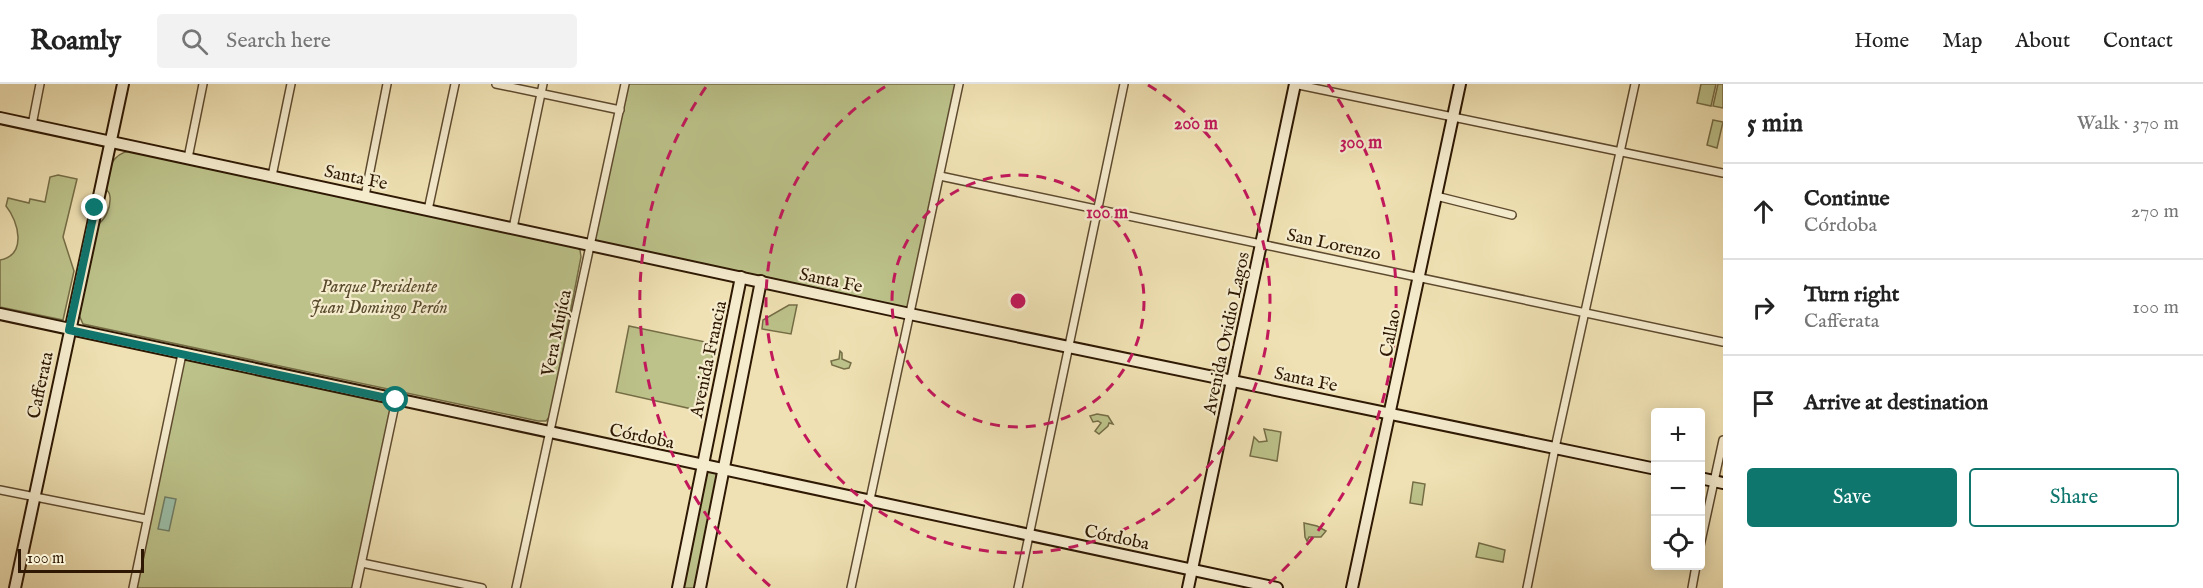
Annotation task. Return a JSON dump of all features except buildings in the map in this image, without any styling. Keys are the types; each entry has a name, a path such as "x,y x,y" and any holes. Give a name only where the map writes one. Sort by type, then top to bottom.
{"main road":[{"name":"Cafferata","path":"15,588 123,84"},
{"name":"Avenida Ovidio Lagos","path":"1188,588 1295,84"},
{"name":"Callao","path":"1352,588 1460,84"},
{"name":"Santa Fe","path":"0,118 910,314 1651,468"},
{"name":"Avenida Francia","path":"678,588 741,277"},
{"name":"Avenida Francia","path":"700,588 762,281"},
{"name":"Córdoba","path":"0,314 1277,588"}],"street":[{"path":"32,125 40,84"},
{"path":"188,158 203,84"},
{"path":"272,176 291,84"},
{"path":"365,196 387,84"},
{"path":"428,210 455,84"},
{"path":"496,84 620,110"},
{"path":"513,228 543,84"},
{"name":"Vera Mujíca","path":"516,588 625,84"},
{"path":"851,588 959,84"},
{"path":"1018,588 1124,84"},
{"path":"1295,84 1723,173"},
{"path":"1527,588 1555,448 1635,84"},
{"name":"San Lorenzo","path":"940,176 1723,342"},
{"path":"1436,196 1512,215"},
{"path":"133,588 182,354"},
{"path":"356,588 396,400"},
{"path":"1705,532 1719,482 1723,440"},
{"path":"0,490 146,519"},
{"path":"362,563 482,588"},
{"path":"1692,588 1695,570"}],"green space":[{"path":"625,84 959,84 910,314 591,244"},
{"path":"1701,84 1716,84 1711,106 1697,103"},
{"path":"1718,84 1723,84 1723,108 1713,106"},
{"path":"1713,120 1723,122 1717,148 1707,145"},
{"name":"Parque Presidente Juan Domingo Perón","path":"130,151 575,246 580,250 581,257 550,416 546,421 538,421 83,324 79,315 96,226 105,217 110,205 110,195 106,187 108,170 114,159"},
{"path":"58,175 77,179 63,237 74,271 63,320 0,307 0,260 9,257 14,252 18,237 14,220 6,206 8,198 29,203 30,199 45,202 50,177"},
{"path":"789,305 797,305 791,334 762,329 763,320"},
{"path":"629,326 715,344 701,411 616,392"},
{"path":"840,351 842,359 851,363 849,368 844,369 832,365 831,361 839,359"},
{"path":"182,354 396,400 356,588 133,588"},
{"path":"1097,414 1108,416 1113,424 1109,423 1099,434 1095,431 1101,423 1093,422 1090,416"},
{"path":"1264,429 1281,432 1277,461 1250,456 1254,437 1259,442 1267,441"},
{"path":"702,465 723,470 700,588 678,588"},
{"path":"1413,482 1425,484 1422,505 1410,503"},
{"path":"1304,523 1326,531 1321,537 1309,537 1307,541"},
{"path":"1479,543 1505,550 1503,562 1476,557"}],"shaded area":[{"path":"165,497 176,499 169,531 158,529"}],"route":[{"path":"95,208 69,330 396,400"}]}
